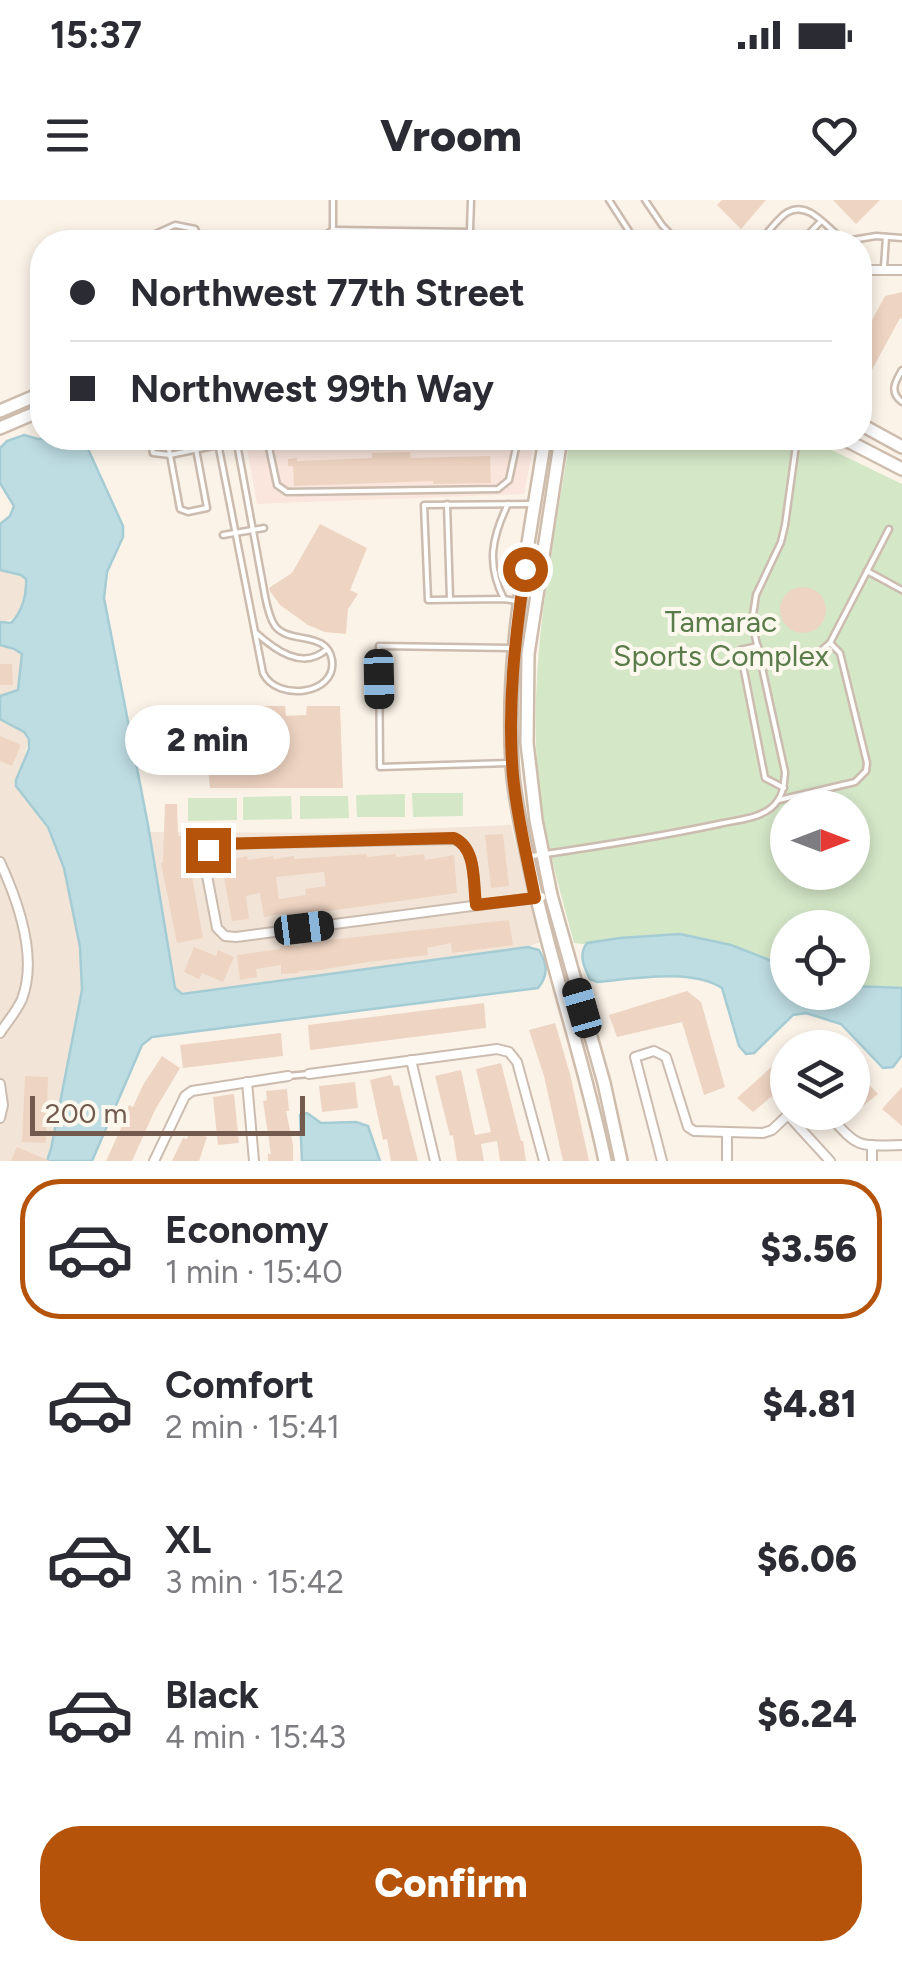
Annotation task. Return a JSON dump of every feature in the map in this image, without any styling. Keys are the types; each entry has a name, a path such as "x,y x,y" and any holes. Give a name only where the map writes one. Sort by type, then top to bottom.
{"street":[{"path":"872,270 902,270"},
{"path":"0,411 30,398"},
{"path":"0,428 30,415"},
{"path":"872,431 902,448"},
{"path":"543,450 520,602 527,743 542,855 604,1083 621,1161"},
{"path":"559,450 511,702 512,763 519,822 535,898 589,1087 605,1161"},
{"path":"864,450 902,470"},
{"path":"476,905 469,852 464,843 454,838 218,844 208,850 204,860 217,928 225,936 236,937 535,898 551,895"},
{"path":"0,862 26,942 28,963 21,1002 0,1032"},
{"path":"308,1074 497,1048 509,1052 517,1062 544,1161"},
{"path":"662,1161 635,1057 654,1051 666,1057 688,1127 694,1132 772,1130"},
{"path":"411,1060 434,1161"},
{"path":"154,1161 185,1096 192,1091 288,1076"},
{"path":"246,1082 254,1161"},
{"path":"0,1084 0,1118"},
{"path":"803,1130 830,1161"},
{"path":"842,1130 862,1146 902,1145"},
{"path":"727,1132 727,1161"},
{"path":"872,1146 872,1161"}],"lane":[{"path":"333,230 334,200"},
{"path":"470,230 471,200"},
{"path":"609,200 628,230"},
{"path":"645,200 666,230"},
{"path":"770,230 787,212 806,210 832,230"},
{"path":"812,230 821,221"},
{"path":"165,230 176,225 196,230"},
{"path":"884,269 886,236"},
{"path":"872,238 902,238"},
{"path":"902,370 894,384 896,396 902,402"},
{"path":"152,450 153,454 170,455 192,450"},
{"path":"169,450 180,508 188,512 206,508 196,450"},
{"path":"219,450 263,673 267,682 283,690 305,690 325,680 332,670 332,660 327,648 314,640 286,635 272,621 238,450"},
{"path":"270,450 277,485 288,492 498,489 509,480 515,450"},
{"path":"758,646 740,650 766,778 784,788 784,772 758,646 752,622 756,595 781,542 795,450"},
{"path":"447,504 450,599"},
{"path":"504,598 492,556 495,531 508,504"},
{"path":"520,602 504,598 428,600 424,505 535,504"},
{"path":"223,535 264,528"},
{"path":"762,667 817,654 830,643 889,529"},
{"path":"867,571 902,590"},
{"path":"255,632 276,650 303,659 315,658 327,648"},
{"path":"821,790 855,782 866,771 867,763 840,654 830,643"},
{"path":"512,763 380,766 379,646 523,649"},
{"path":"527,857 699,828 770,809"},
{"path":"288,1076 308,1074"}],"shaded area":[{"path":"247,450 533,450 524,494 257,504"},
{"path":"0,570 26,579 27,592 18,616 1,623 4,647 22,654 18,690 0,696"},
{"path":"0,719 29,739 17,786 48,827 64,868 80,947 82,990 47,1161 0,1161"},
{"path":"511,825 540,942 528,947 182,994 175,988 148,832 327,833"}],"green space":[{"name":"Tamarac Sports Complex","path":"568,450 832,450 902,484 902,994 870,990 870,910 770,910 770,968 574,943 544,821 538,779 539,650"},
{"path":"412,793 463,793 463,816 413,817"},
{"path":"405,794 405,817 357,817 356,795"},
{"path":"291,796 292,819 243,820 243,797"},
{"path":"300,796 348,796 349,818 300,819"},
{"path":"188,798 237,798 237,820 188,821"}],"water":[{"path":"24,435 30,437 30,450 88,450 123,526 123,537 107,572 104,598 175,988 182,994 528,947 539,950 545,965 544,979 538,988 152,1037 142,1045 92,1161 47,1161 82,990 80,947 64,868 48,827 16,786 29,739 0,719 0,696 18,690 22,654 0,645 0,622 11,623 15,619 26,585 21,575 0,570 0,524 14,506 0,483 0,448"},
{"path":"680,934 731,945 770,960 770,1010 870,1010 870,987 902,988 902,1055 893,1067 883,1068 870,1054 870,1030 847,1030 841,1024 806,1013 793,1015 778,1030 770,1030 770,1037 754,1053 746,1054 739,1046 722,988 694,978 644,977 597,982 590,979 582,956 587,943"},
{"path":"307,1113 321,1123 356,1122 368,1126 380,1161 302,1161 300,1115"}],"building":[{"path":"722,200 766,200 741,229 717,205"},
{"path":"833,200 880,200 856,224"},
{"path":"902,292 902,319 872,370 872,320 885,296"},
{"path":"410,452 411,458 490,456 491,483 294,486 293,466 288,466 288,459 372,458 372,453"},
{"path":"320,524 367,548 350,590 358,594 348,609 346,634 308,625 280,605 269,588 292,573"},
{"path":"803,587 819,594 826,610 819,626 803,633 787,626 780,610 787,594"},
{"path":"0,664 12,664 13,685 0,685"},
{"path":"243,706 285,706 286,716 306,715 307,706 340,706 343,788 210,788 208,767 194,767 192,713 241,713"},
{"path":"0,736 21,745 12,766 0,761"},
{"path":"165,804 177,804 178,836 191,836 188,854 203,938 177,943 161,863"},
{"path":"503,834 509,886 491,888 485,835"},
{"path":"424,854 425,860 454,855 457,893 264,917 260,893 246,896 249,919 232,921 221,862 247,856 248,860 273,856 294,859","holes":["324,872 326,886 305,889 306,895 279,899 276,877"]},
{"path":"509,920 513,945 452,953 451,943 427,948 428,955 299,973 281,974 281,965 256,969 257,977 240,980 237,955 302,943"},
{"path":"194,947 216,956 218,950 234,957 223,982 202,973 199,979 184,972"},
{"path":"687,991 701,1002 725,1087 704,1095 682,1022 617,1037 609,1015"},
{"path":"484,1003 486,1028 310,1050 308,1025"},
{"path":"555,1023 589,1161 563,1161 529,1030"},
{"path":"281,1033 283,1056 183,1068 180,1045"},
{"path":"162,1056 180,1068 132,1161 106,1161 129,1105 133,1107"},
{"path":"501,1063 526,1161 500,1161 497,1141 481,1144 484,1161 457,1161 435,1076 461,1070 475,1135 491,1132 476,1069"},
{"path":"770,1068 770,1098 753,1112 737,1098"},
{"path":"391,1075 394,1086 399,1085 418,1161 391,1161 387,1139 383,1140 370,1080"},
{"path":"25,1076 48,1077 46,1143 22,1142"},
{"path":"355,1082 358,1108 322,1112 319,1086"},
{"path":"902,1087 902,1126 882,1109"},
{"path":"287,1089 293,1161 268,1161 271,1154 263,1101 267,1100 266,1091"},
{"path":"234,1094 239,1143 218,1145 213,1097"},
{"path":"190,1131 207,1137 199,1161 172,1161 183,1138 187,1139"},
{"path":"17,1147 50,1161 11,1161"}],"route":[{"path":"208,850 218,844 454,838 464,843 469,852 476,905 535,898 519,822 511,744 514,653 525,569"}]}
